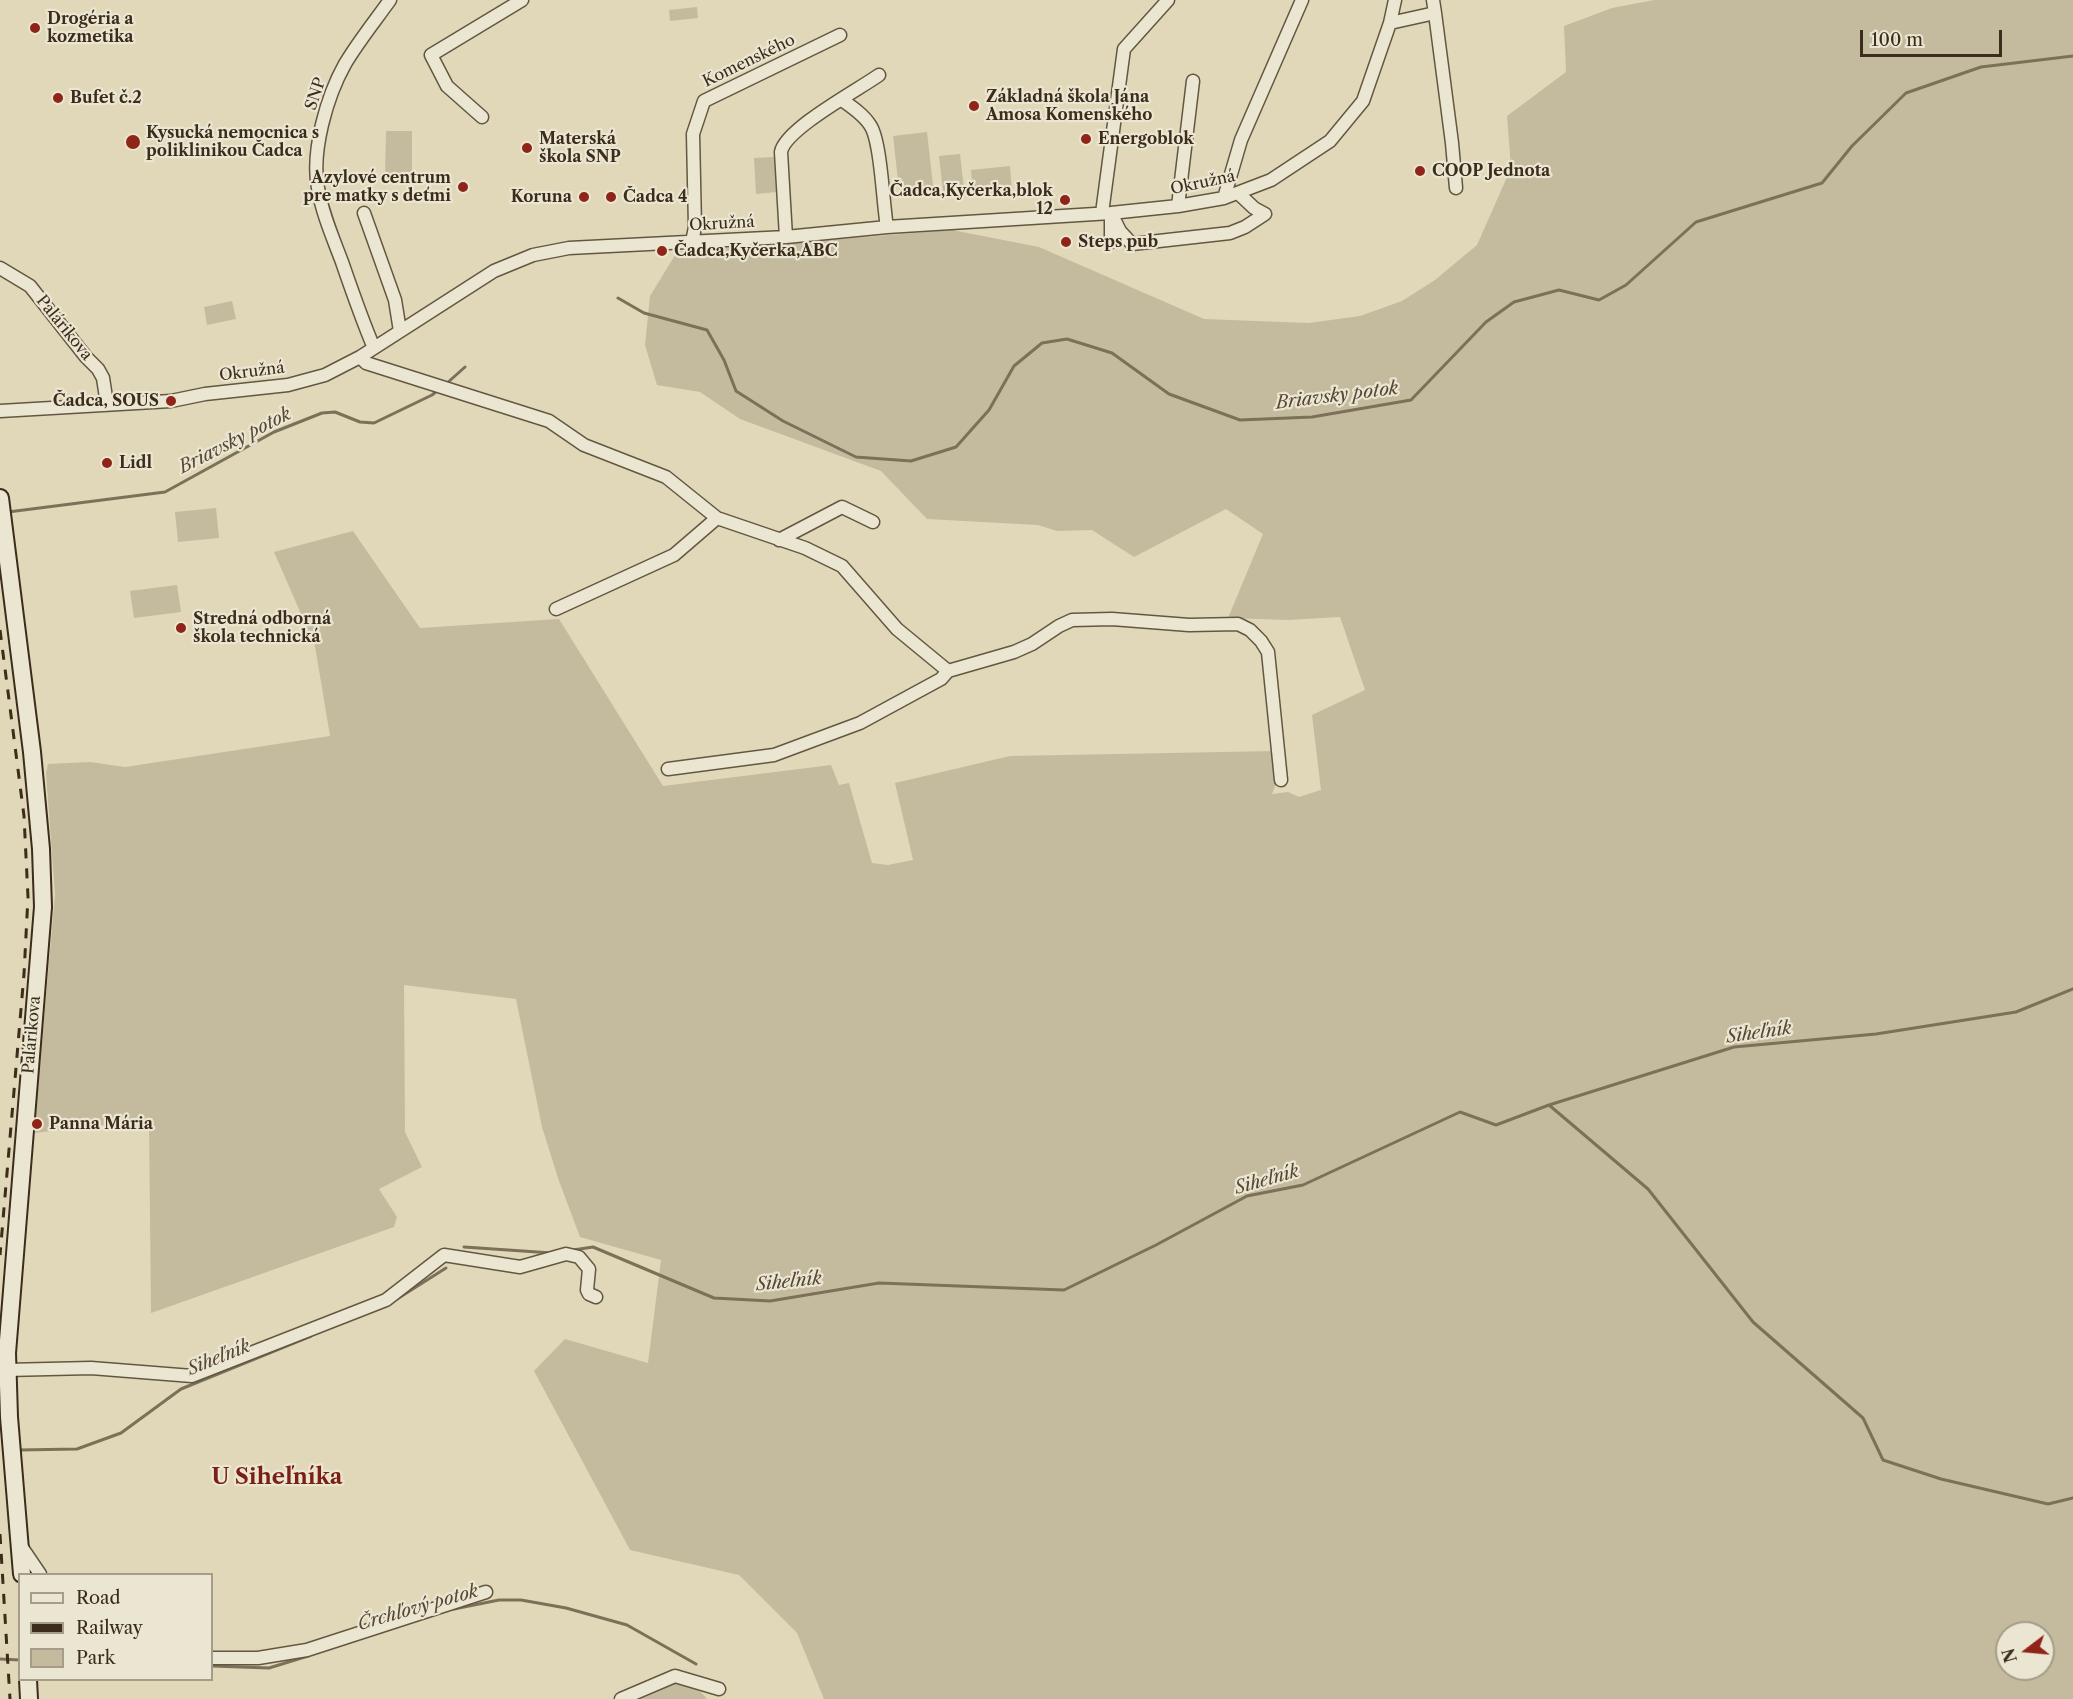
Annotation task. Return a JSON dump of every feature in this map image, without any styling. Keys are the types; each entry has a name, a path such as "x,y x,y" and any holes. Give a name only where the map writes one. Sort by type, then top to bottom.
{"main road":[{"name":"Palárikova","path":"1,506 32,752 41,849 43,907 6,1370 22,1573"},
{"path":"28,1681 29,1699"}],"street":[{"name":"SNP","path":"374,348 327,221 317,187 317,167 324,118 333,90 345,63 390,0"},
{"path":"482,117 447,86 431,55 522,0"},
{"path":"1111,242 1106,213 1124,49 1168,0"},
{"path":"1224,198 1241,140 1302,0"},
{"name":"Okružná","path":"0,411 171,401 205,394 288,385 325,375 360,357 494,271 533,255 569,248 786,237 887,227 1106,213 1178,206 1224,198 1272,180 1330,141 1363,101 1390,23 1395,0"},
{"path":"1390,23 1434,6 1456,188"},
{"name":"Komenského","path":"692,242 695,227 693,134 704,101 840,35"},
{"path":"786,237 782,147 788,137 803,125 879,75"},
{"path":"1178,206 1193,81"},
{"path":"842,100 867,120 872,127 887,227"},
{"path":"1106,213 1132,244 1230,233 1245,227 1265,214 1254,208 1238,193"},
{"path":"364,213 395,300 400,331"},
{"name":"Palárikova","path":"0,268 30,286 98,369 104,378 107,404"},
{"path":"360,357 366,363 419,381 549,421 584,446 666,477 717,518 805,548 842,566 897,629 948,671"},
{"path":"779,540 842,507 873,522"},
{"path":"556,609 674,555 717,518"},
{"path":"668,769 774,755 796,748 860,723 940,679 948,671 1014,652 1072,620 1112,619 1189,625 1238,624 1250,630 1268,652 1281,780"},
{"path":"6,1370 91,1368 192,1376 386,1300 444,1255 520,1267 560,1255 573,1256 582,1260 589,1269 587,1290 589,1294 596,1297"},
{"path":"20,1545 39,1573"},
{"path":"213,1658 258,1658 307,1650 486,1592"},
{"path":"621,1699 675,1676 719,1689"}],"green space":[{"path":"1654,0 2073,0 2073,1699 824,1699 797,1633 739,1575 630,1550 534,1371 565,1339 648,1363 661,1260 580,1237 542,1127 516,999 404,985 405,1132 422,1167 379,1189 397,1217 394,1227 151,1313 149,1120 34,1133 55,894 46,773 48,764 90,762 125,767 330,736 315,646 274,552 353,531 420,628 559,619 663,786 831,765 839,785 849,783 872,863 888,865 913,860 895,783 1010,756 1276,751 1277,781 1272,794 1288,792 1299,797 1321,790 1312,715 1365,690 1340,617 1288,620 1228,618 1263,534 1226,509 1134,557 1092,530 1057,531 1038,525 927,519 881,471 740,419 700,392 657,385 645,345 650,296 677,252 952,230 1039,247 1204,319 1309,323 1360,316 1402,301 1435,280 1477,245 1511,168 1507,116 1566,72 1564,26 1612,8"},
{"path":"697,7 698,18 670,21 669,10"},
{"path":"386,131 412,131 412,177 385,177"},
{"path":"927,132 934,194 900,198 893,136"},
{"path":"960,154 964,189 943,191 939,156"},
{"path":"774,157 776,192 756,194 754,158"},
{"path":"1010,166 1012,192 973,196 971,170"},
{"path":"232,301 236,319 207,325 204,307"},
{"path":"216,508 219,538 178,542 175,512"},
{"path":"177,585 181,612 134,618 130,591"},
{"path":"670,1680 701,1692 707,1699 625,1699"}],"waterway":[{"name":"Briavsky potok","path":"618,298 644,313 707,330 724,360 736,391 783,421 856,457 911,461 956,447 989,410 1014,366 1042,343 1067,339 1112,353 1169,394 1240,420 1312,417 1411,400 1486,322 1514,302 1559,290 1599,300 1626,285 1696,222 1822,183 1852,146 1906,93 1981,67 2073,56"},
{"name":"Briavsky potok","path":"446,384 465,367"},
{"name":"Briavsky potok","path":"8,512 165,492 274,432 322,413 335,412 360,422 374,423 438,390"},
{"name":"Siheľník","path":"573,1250 593,1247 714,1298 770,1301 879,1283 1064,1290 1156,1245 1247,1196 1303,1185 1460,1112 1496,1125 1549,1105 1734,1047 1876,1034 2016,1012 2073,989"},
{"path":"1549,1105 1648,1189 1753,1322 1863,1418 1883,1460 1941,1479 2048,1504 2073,1498"},
{"name":"Siheľník","path":"464,1247 552,1253"},
{"name":"Siheľník","path":"397,1299 446,1268"},
{"name":"Siheľník","path":"19,1450 77,1449 121,1433 181,1389 311,1336"},
{"name":"Črchľový potok","path":"454,1609 499,1600 521,1600 566,1608 627,1625 696,1664"},
{"name":"Črchľový potok","path":"213,1666 269,1668 308,1656"},
{"name":"Črchľový potok","path":"0,1659 18,1660"}],"railway":[{"path":"0,630 24,816 28,897 24,974 0,1255"},
{"path":"0,1534 10,1699"}],"place":[{"name":"Drogéria a kozmetika","path":"35,28"},
{"name":"Bufet č.2","path":"58,98"},
{"name":"Základná škola Jána Amosa Komenského","path":"974,106"},
{"name":"Energoblok","path":"1086,139"},
{"name":"Kysucká nemocnica s poliklinikou Čadca","path":"133,142"},
{"name":"Materská škola SNP","path":"527,148"},
{"name":"COOP Jednota","path":"1420,171"},
{"name":"Azylové centrum pre matky s deťmi","path":"463,187"},
{"name":"Koruna","path":"584,197"},
{"name":"Čadca 4","path":"611,197"},
{"name":"Čadca,Kyčerka,blok 12","path":"1065,200"},
{"name":"Steps pub","path":"1066,242"},
{"name":"Čadca,Kyčerka,ABC","path":"662,251"},
{"name":"Čadca, SOUS","path":"171,401"},
{"name":"Lidl","path":"107,463"},
{"name":"Stredná odborná škola technická","path":"181,628"},
{"name":"Panna Mária","path":"37,1124"}],"district":[{"name":"U Siheľníka","path":"277,1478"}]}
